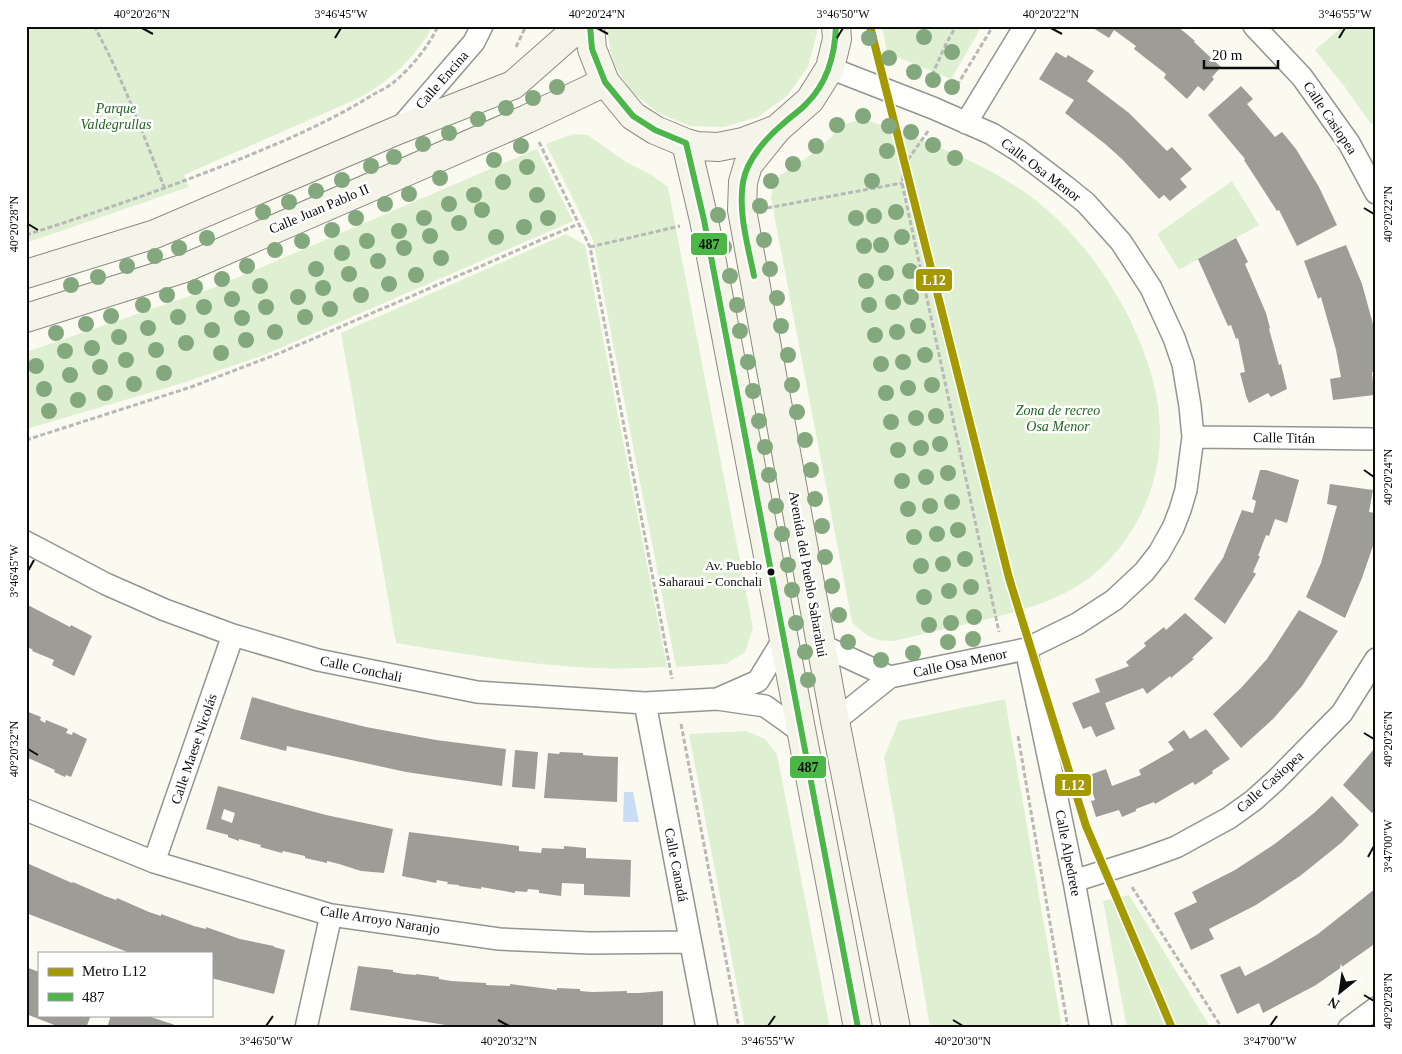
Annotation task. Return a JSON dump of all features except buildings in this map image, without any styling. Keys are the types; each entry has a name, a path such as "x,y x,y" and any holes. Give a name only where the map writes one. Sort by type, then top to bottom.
{"main road":[{"path":"26,274 155,234 398,130 513,85 580,26"},
{"path":"590,26 592,49 605,82 633,116 655,130 686,142 697,146 718,147 743,142 777,128 810,100 830,68 837,39 836,26"},
{"name":"Calle Juan Pablo II","path":"26,318 185,268 526,119 605,82"},
{"name":"Avenida del Pueblo Saharahui","path":"777,128 748,165 743,182 742,210 835,721 896,1028"},
{"path":"686,142 704,220 858,1028"}],"street":[{"name":"Calle Encina","path":"398,130 474,42 482,26"},
{"path":"966,123 1025,26"},
{"name":"Calle Casiopea","path":"1254,26 1302,77 1349,143 1376,194"},
{"name":"Calle Osa Menor","path":"830,68 992,134 1019,151 1065,186 1103,222 1136,264 1151,288 1164,313 1183,364 1190,406 1193,437 1186,490 1173,528 1159,553 1144,572 1114,600 1077,624 1026,649 890,677"},
{"name":"Calle Titán","path":"1193,437 1376,439"},
{"name":"Calle Conchali","path":"26,542 106,584 164,610 233,635 318,660 477,692 645,703 717,699 765,706 800,731"},
{"name":"Calle Maese Nicolás","path":"154,862 233,635"},
{"name":"Calle Conchali","path":"717,699 758,682 783,640"},
{"path":"821,645 890,677 835,721"},
{"name":"Calle Alpedrete","path":"1026,649 1074,881 1101,1028"},
{"name":"Calle Casiopea","path":"1074,881 1176,847 1229,818 1254,800 1342,713 1376,659"},
{"name":"Calle Canadá","path":"645,703 707,1028"},
{"name":"Calle Arroyo Naranjo","path":"26,810 154,862 331,915 499,939 590,943 690,942"},
{"path":"306,1028 331,915"},
{"path":"1349,1028 1376,1008"}],"path":[{"path":"94,26 130,103 165,189"},
{"path":"26,235 165,189 230,164 309,129 360,103 393,82 416,59 438,26"},
{"path":"929,82 956,26"},
{"path":"887,90 1026,649"},
{"path":"902,183 1004,654"},
{"path":"26,440 191,387 271,356 578,224 590,248 740,1028"},
{"path":"1018,732 1068,1028"},
{"path":"1120,867 1222,1028"}],"green space":[{"name":"Parque Valdegrullas","path":"26,26 433,26 419,48 402,67 383,83 361,97 184,175 189,187 26,243"},
{"path":"606,26 817,26 817,33 808,67 787,96 758,117 724,127 690,126 658,113 632,92 613,63"},
{"path":"882,26 982,26 951,79 887,53"},
{"path":"1343,26 1376,26 1376,121 1371,124 1315,50"},
{"name":"Zona de recreo Osa Menor","path":"866,120 938,147 1001,177 1045,208 1067,229 1088,253 1107,280 1124,308 1139,339 1150,369 1157,400 1160,430 1156,472 1142,513 1119,549 1088,579 1061,595 1032,607 894,641 871,637 852,622 771,199 773,186 780,175 815,152 845,124"},
{"path":"573,134 588,135 626,162 652,175 668,187 753,628 745,652 726,664 676,667 593,240 546,144"},
{"path":"537,149 573,221 264,355 183,383 26,429 26,352 213,288"},
{"path":"1232,181 1259,225 1179,270 1157,234"},
{"path":"566,234 585,245 667,667 569,667 520,662 396,643 341,333"},
{"path":"1005,699 1062,1028 930,1028 884,757 899,721"},
{"path":"746,731 765,739 777,754 830,1028 745,1028 689,734"},
{"path":"1129,895 1211,1028 1127,1028 1103,901"}],"water":[{"path":"624,792 633,792 639,822 623,822"}],"metro line":[{"name":"L12","path":"870,26 1009,578 1086,826 1172,1028"}],"transit line":[{"name":"487","path":"590,26 592,49 605,82 633,116 655,130 686,143 704,220 858,1028"},
{"name":"487","path":"754,276 742,206 745,173 753,157 765,142 804,106 820,86 832,57 836,26"}],"place":[{"name":"Av. Pueblo Saharaui - Conchali","path":"771,572"}]}
